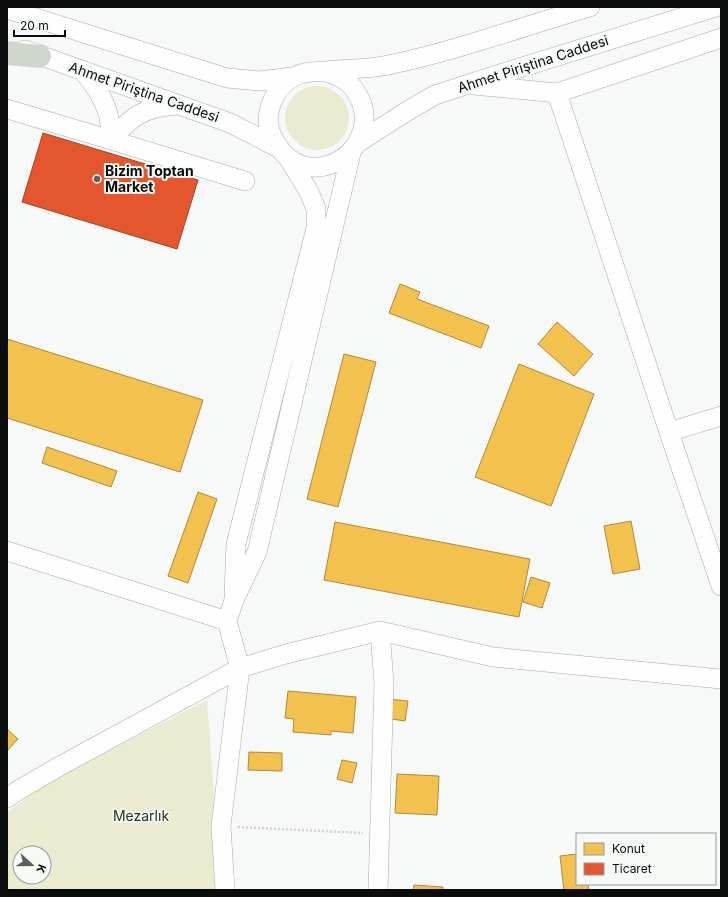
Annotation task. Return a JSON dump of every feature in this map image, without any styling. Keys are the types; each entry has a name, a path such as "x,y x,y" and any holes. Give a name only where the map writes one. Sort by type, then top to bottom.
{"highway":[{"path":"7,53 40,56"}],"street":[{"path":"7,10 227,78 260,81 292,77 307,71 382,66 436,54 590,7"},
{"name":"Ahmet Piriştina Caddesi","path":"355,147 409,110 435,96 468,84 716,7"},
{"path":"468,84 557,93 721,38"},
{"name":"Ahmet Piriştina Caddesi","path":"7,43 230,123 283,153"},
{"path":"82,70 94,84 103,99 112,128 111,140"},
{"path":"225,890 221,826 240,668 227,621 234,600 257,552 355,147 364,127 364,112 359,97 350,84 338,75 322,71"},
{"path":"234,600 236,544 316,228 316,209 309,192 270,132 268,116 272,100 280,87 292,77"},
{"path":"557,93 721,586"},
{"path":"111,140 124,126 139,114 158,107 179,105"},
{"path":"7,109 245,181"},
{"path":"283,153 304,166 320,167 336,163 355,147"},
{"path":"669,432 721,416"},
{"path":"7,551 227,621"},
{"path":"378,890 384,683 380,631"},
{"path":"10,792 240,668 286,654 380,631 492,657 720,679"}],"path":[{"path":"221,826 380,834"}],"green space":[{"path":"311,86 323,86 340,95 347,106 349,118 347,130 340,141 323,150 311,150 299,145 290,136 285,124 285,112 290,100 299,91"},
{"name":"Mezarlık","path":"207,700 221,890 7,890 7,813 44,784"}],"building: Konut":[{"path":"400,284 420,292 417,299 489,326 481,348 389,313"},
{"path":"557,322 593,354 574,376 538,344"},
{"path":"7,339 203,400 180,472 7,418"},
{"path":"344,354 376,362 338,507 307,499"},
{"path":"519,364 594,394 551,506 475,477"},
{"path":"47,447 117,471 111,487 42,463"},
{"path":"198,492 217,499 188,583 168,576"},
{"path":"631,521 640,569 613,574 604,526"},
{"path":"335,522 530,559 519,617 324,580"},
{"path":"531,577 550,583 542,608 523,602"},
{"path":"288,691 356,697 353,733 331,731 331,735 293,732 294,719 285,718"},
{"path":"388,699 408,701 405,721 385,718"},
{"path":"7,729 18,739 7,751"},
{"path":"249,752 282,753 282,771 248,770"},
{"path":"342,760 357,763 352,783 337,779"},
{"path":"397,774 439,776 437,815 395,813"},
{"path":"576,854 576,885 588,885 589,890 564,890 560,856"},
{"path":"414,885 443,887 443,890 413,890"}],"building: Ticaret":[{"path":"43,133 198,180 177,249 22,202"}],"place":[{"name":"Bizim Toptan Market","path":"97,179"}]}
